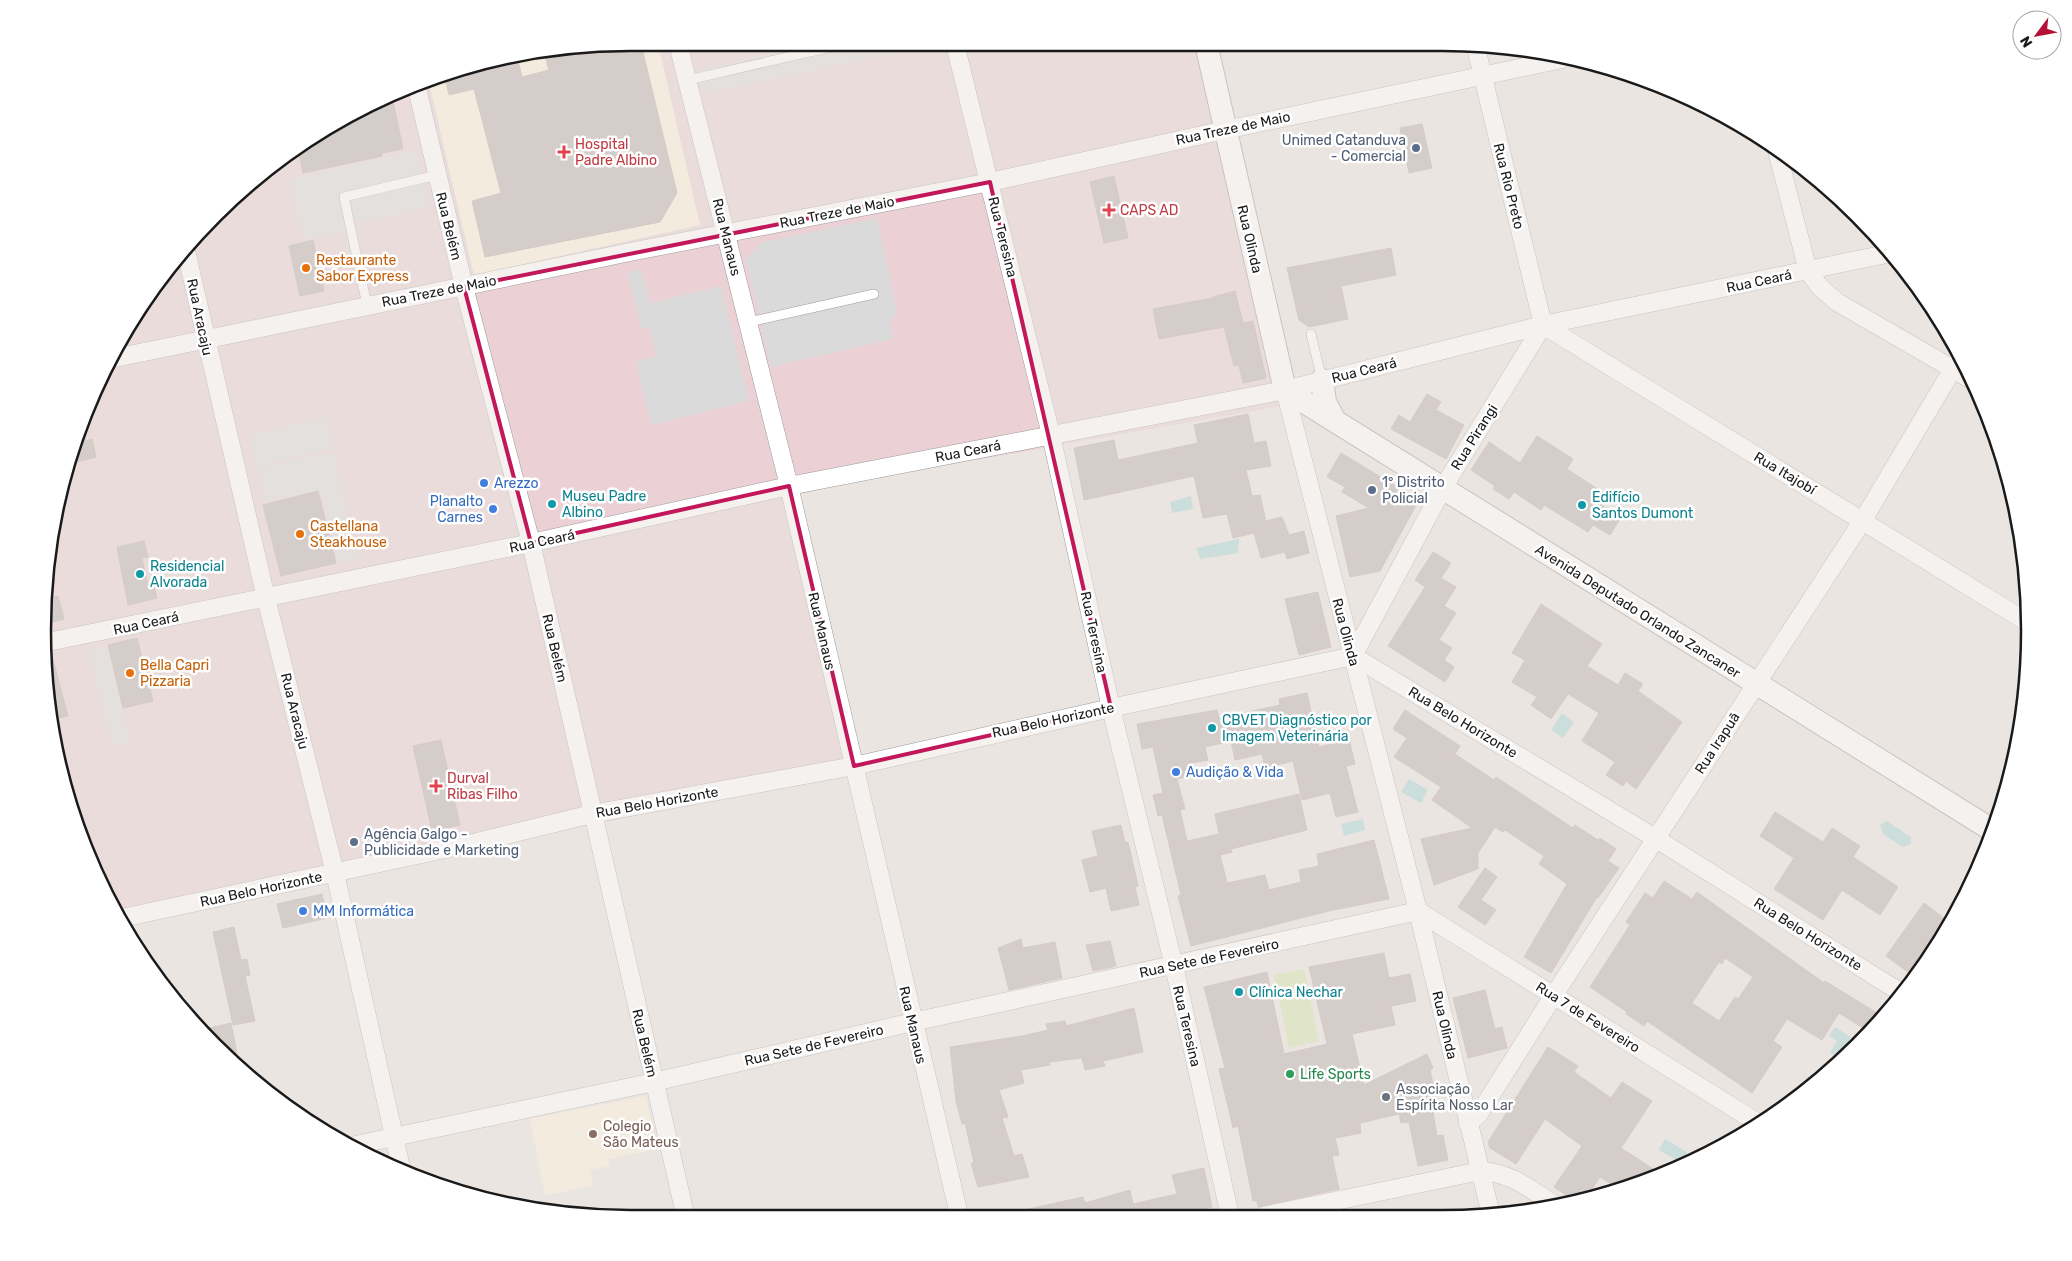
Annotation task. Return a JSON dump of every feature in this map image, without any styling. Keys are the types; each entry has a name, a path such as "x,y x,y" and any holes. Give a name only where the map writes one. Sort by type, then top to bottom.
{"street":[{"name":"Rua Manaus","path":"681,51 789,486 957,1210"},
{"name":"Rua Teresina","path":"957,51 1051,435 1111,708 1174,966 1229,1210"},
{"name":"Rua Olinda","path":"1208,51 1285,390 1418,911 1489,1208"},
{"name":"Rua Rio Preto","path":"1477,52 1543,325"},
{"name":"Rua Treze de Maio","path":"120,357 635,251 990,182 1551,61"},
{"name":"Rua Belém","path":"418,92 464,287 531,543 592,814 685,1210"},
{"path":"1780,161 1808,271 1820,287 1837,302 1954,362"},
{"name":"Rua Ceará","path":"51,641 531,543 789,486 1285,390 1543,325 1882,255"},
{"name":"Rua Aracaju","path":"188,258 266,598 336,873 400,1162"},
{"name":"Rua Pirangi","path":"1353,656 1442,488 1543,325"},
{"name":"Rua Itajobí","path":"1543,325 2021,618"},
{"name":"Rua Irapuã","path":"1468,1124 1479,1114 1655,838 1863,520 1956,365"},
{"path":"1322,380 1325,402 1335,421"},
{"name":"Avenida Deputado Orlando Zancaner","path":"1285,390 1986,827"},
{"name":"Rua Belo Horizonte","path":"127,917 473,843 592,814 854,766 1353,656 1655,838 1896,989"},
{"name":"Rua Sete de Fevereiro","path":"362,1144 654,1082 912,1022 1418,911"},
{"name":"Rua 7 de Fevereiro","path":"1418,911 1752,1119"},
{"path":"1292,1210 1480,1171 1495,1171 1515,1180 1547,1200"}],"lane":[{"path":"688,80 814,51"},
{"path":"367,305 344,198 437,175"},
{"path":"749,322 874,294"},
{"path":"1311,334 1322,380"}],"highlighted area":[{"path":"990,182 1111,708 854,766 789,486 531,543 464,287"}],"shaded area":[{"path":"630,51 1210,51 1288,405 789,493 852,771 130,921 95,852 82,817 62,744 52,668 52,593 62,517 82,444 111,374 149,309 171,278 221,221 278,171 309,149 374,111 409,95 444,82 517,62 593,52"},
{"name":"Hospital Padre Albino","path":"660,51 700,225 474,275 430,87 517,62 555,56 593,52"},
{"path":"784,51 904,51 702,94 697,70"},
{"path":"416,150 429,207 356,224 369,280 356,283 344,231 304,240 290,179"},
{"path":"877,218 897,313 889,324 893,339 771,367 746,260 760,243"},
{"path":"641,269 650,303 721,286 749,401 651,425 636,362 656,356 649,327 641,328 628,272"},
{"path":"326,417 333,448 257,467 250,435"},
{"path":"333,452 358,559 339,563 320,490 266,502 258,469"},
{"path":"107,647 130,742 112,746 89,651"},
{"name":"Colegio São Mateus","path":"646,1096 657,1149 608,1159 609,1166 590,1170 593,1186 545,1195 530,1119"}],"green space":[{"path":"1304,969 1319,1041 1289,1048 1274,975"}],"water":[{"path":"1191,496 1193,509 1172,513 1170,502"},
{"path":"1239,539 1238,553 1200,559 1196,548"},
{"path":"1562,713 1574,722 1563,738 1551,730"},
{"path":"1409,779 1428,790 1421,803 1401,792"},
{"path":"1363,819 1365,830 1344,836 1341,824"},
{"path":"1887,821 1911,837 1911,844 1903,847 1883,834 1880,825"},
{"path":"1835,1027 1851,1037 1834,1056 1830,1053 1837,1041 1829,1036"},
{"path":"1665,1139 1687,1152 1685,1156 1676,1160 1659,1150"}],"building":[{"name":"Hospital Padre Albino","path":"643,51 677,193 660,222 485,257 472,201 501,193 474,89 449,95 446,81 518,62 522,77 549,70 545,58 593,52"},
{"path":"393,102 403,149 382,153 382,156 303,173 300,156 341,129"},
{"name":"Unimed Catanduva - Comercial","path":"1422,124 1432,168 1409,173 1400,128"},
{"name":"CAPS AD","path":"1114,176 1128,238 1104,243 1090,182"},
{"name":"Restaurante Sabor Express","path":"313,240 324,291 300,296 289,246"},
{"path":"1391,248 1396,275 1341,286 1348,319 1309,327 1299,320 1287,268"},
{"path":"1235,291 1243,323 1253,321 1266,378 1243,383 1239,365 1234,366 1224,327 1159,339 1153,309 1213,298"},
{"path":"1427,394 1441,402 1436,410 1464,425 1446,459 1391,429 1399,415 1410,422"},
{"path":"1248,414 1254,443 1266,441 1271,466 1246,470 1252,496 1260,495 1266,521 1282,517 1289,535 1304,531 1309,553 1287,559 1285,552 1261,558 1254,533 1233,538 1227,514 1203,518 1194,476 1084,500 1074,448 1114,440 1118,460 1198,443 1194,425"},
{"path":"1537,436 1573,459 1567,469 1604,493 1598,503 1621,517 1610,535 1593,525 1588,532 1544,505 1541,510 1514,492 1509,499 1493,489 1495,486 1471,470 1489,442 1520,463"},
{"path":"85,437 86,441 92,439 96,457 77,462"},
{"path":"1341,453 1419,500 1380,571 1350,577 1336,516 1369,508 1342,492 1345,487 1327,477"},
{"name":"Castellana Steakhouse","path":"318,491 336,563 281,576 263,505"},
{"name":"Residencial Alvorada","path":"144,541 148,557 142,558 148,585 153,584 157,598 128,605 117,547"},
{"path":"1433,552 1451,563 1441,578 1456,587 1444,606 1456,613 1439,640 1452,648 1444,660 1454,667 1445,682 1388,646 1425,587 1415,580"},
{"path":"1318,592 1331,647 1299,655 1285,599"},
{"path":"58,596 64,619 51,622 52,597"},
{"path":"1541,604 1602,644 1587,666 1618,685 1625,673 1643,684 1638,691 1682,722 1636,789 1626,781 1623,786 1606,775 1615,762 1582,741 1599,713 1568,694 1551,719 1531,705 1537,697 1512,682 1525,660 1512,653"},
{"name":"Bella Capri Pizzaria","path":"137,638 153,701 123,708 108,645"},
{"path":"52,654 68,716 58,718"},
{"path":"1307,693 1319,747 1349,739 1355,764 1346,766 1358,812 1336,817 1330,793 1302,800 1293,761 1265,768 1262,754 1235,760 1231,741 1205,747 1208,760 1191,763 1193,775 1177,779 1185,809 1180,810 1187,841 1219,834 1215,814 1299,794 1307,830 1231,849 1232,852 1220,855 1227,883 1265,875 1269,890 1301,882 1299,870 1319,866 1317,854 1374,840 1389,899 1329,911 1191,946 1178,896 1181,895 1162,815 1158,816 1153,795 1163,793 1153,747 1142,749 1137,724 1217,710 1219,718 1280,705 1279,699"},
{"path":"1405,710 1460,746 1455,754 1494,780 1496,777 1573,828 1575,825 1616,849 1608,861 1619,868 1597,897 1551,973 1524,957 1567,884 1539,864 1544,856 1505,830 1503,832 1495,827 1478,853 1478,869 1434,885 1421,839 1472,828 1432,800 1441,787 1394,757 1407,738 1393,729"},
{"name":"Durval Ribas Filho","path":"441,740 460,825 432,831 413,746"},
{"path":"1775,812 1823,842 1832,828 1860,846 1853,857 1898,887 1880,915 1842,890 1823,920 1774,889 1794,858 1760,836"},
{"path":"1121,825 1125,843 1128,842 1138,886 1135,887 1139,905 1111,911 1106,888 1090,892 1082,860 1098,856 1092,831"},
{"path":"1485,868 1497,877 1481,900 1496,910 1485,925 1458,907"},
{"path":"1664,881 1692,899 1697,892 1824,983 1825,981 1876,1013 1863,1028 1839,1013 1822,1040 1787,1019 1773,1041 1782,1047 1752,1093 1647,1021 1644,1026 1590,987 1630,925 1626,922 1645,893 1653,898","holes":["1725,958 1753,977 1738,999 1735,997 1719,1021 1692,1003 1719,962 1722,964"]},
{"name":"MM Informática","path":"322,894 328,918 283,928 277,904"},
{"path":"1924,903 1944,918 1909,972 1886,956"},
{"path":"234,927 241,960 247,959 250,975 245,976 255,1021 233,1025 213,932"},
{"path":"1021,939 1023,948 1055,942 1062,978 1009,990 998,948"},
{"path":"1110,941 1116,966 1093,971 1086,945"},
{"path":"1384,953 1389,978 1410,974 1416,1001 1391,1006 1395,1025 1352,1034 1364,1085 1427,1054 1433,1068 1430,1070 1438,1105 1432,1106 1437,1136 1443,1135 1448,1160 1418,1166 1409,1122 1401,1123 1399,1114 1360,1123 1361,1133 1335,1138 1339,1155 1332,1156 1339,1189 1258,1207 1257,1201 1253,1201 1238,1126 1233,1128 1219,1069 1225,1068 1204,987 1267,972 1284,1054 1327,1044 1309,967"},
{"path":"1485,990 1495,1029 1502,1027 1507,1048 1468,1058 1453,998"},
{"path":"1134,1008 1143,1052 1103,1061 1105,1066 1085,1070 1082,1058 1049,1062 1050,1065 1021,1070 1024,1083 999,1090 1008,1117 1002,1118 1014,1156 1022,1154 1029,1177 978,1187 971,1163 974,1163 965,1123 962,1124 956,1101 950,1047 1022,1036 1048,1030 1046,1024 1065,1021 1066,1026"},
{"path":"231,1023 237,1055 221,1040 210,1028"},
{"path":"1548,1047 1578,1066 1574,1072 1611,1098 1622,1082 1652,1101 1621,1148 1654,1169 1611,1184 1600,1177 1592,1190 1567,1196 1554,1187 1582,1146 1545,1119 1516,1164 1490,1148 1488,1142"},
{"path":"1204,1168 1212,1207 1197,1210 1024,1210 1083,1197 1085,1203 1130,1190 1133,1204 1177,1194 1172,1175"}],"place":[{"name":"Unimed Catanduva - Comercial","path":"1416,148"},
{"name":"Hospital Padre Albino","path":"564,152"},
{"name":"CAPS AD","path":"1109,210"},
{"name":"Restaurante Sabor Express","path":"306,268"},
{"name":"Arezzo","path":"484,483"},
{"name":"1° Distrito Policial","path":"1372,490"},
{"name":"Museu Padre Albino","path":"552,504"},
{"name":"Edifício Santos Dumont","path":"1582,505"},
{"name":"Planalto Carnes","path":"493,509"},
{"name":"Castellana Steakhouse","path":"300,534"},
{"name":"Residencial Alvorada","path":"140,574"},
{"name":"Bella Capri Pizzaria","path":"130,673"},
{"name":"CBVET Diagnóstico por Imagem Veterinária","path":"1212,728"},
{"name":"Audição & Vida","path":"1176,772"},
{"name":"Durval Ribas Filho","path":"436,786"},
{"name":"Agência Galgo - Publicidade e Marketing","path":"354,842"},
{"name":"MM Informática","path":"303,911"},
{"name":"Clínica Nechar","path":"1239,992"},
{"name":"Life Sports","path":"1290,1074"},
{"name":"Associação Espírita Nosso Lar","path":"1386,1097"},
{"name":"Colegio São Mateus","path":"593,1134"}]}
